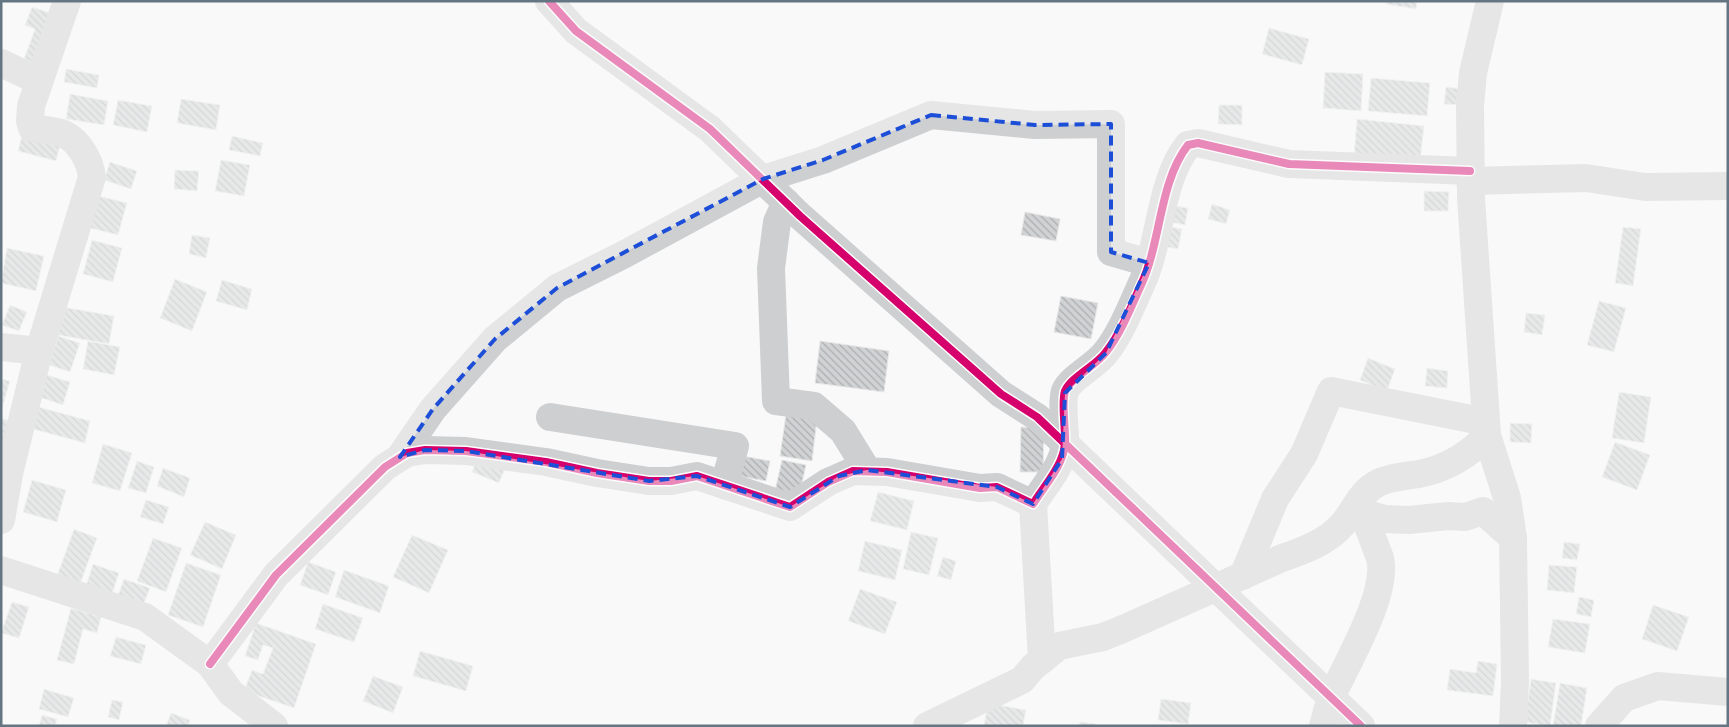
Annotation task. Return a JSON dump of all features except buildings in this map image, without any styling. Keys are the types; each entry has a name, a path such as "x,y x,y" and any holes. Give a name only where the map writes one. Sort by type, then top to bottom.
{"street":[{"path":"1,520 9,474 39,351 92,177 88,158 64,134 32,128 30,120 31,106 67,1"},
{"path":"549,1 576,31 702,122 786,202 1002,394 1036,417 1361,726"},
{"path":"1490,1 1473,73 1470,106 1470,176 1487,428 1507,498 1513,538 1514,726"},
{"path":"1,63 39,81"},
{"path":"400,457 433,409 494,339 557,288 624,255 763,179 823,160 931,115 1035,125 1111,124 1111,252 1148,263"},
{"path":"1042,660 1033,504 1062,459 1065,446 1065,392 1075,379 1086,372 1106,353 1142,282 1180,157 1188,145 1198,142 1289,164 1470,176 1586,178 1645,187 1728,186"},
{"path":"786,202 777,222 771,268 776,401 814,406 843,431 867,470"},
{"path":"1,347 39,351"},
{"path":"1243,576 1275,499 1304,454 1331,391 1487,428"},
{"path":"550,417 735,446 724,485"},
{"path":"1323,726 1331,698 1357,644 1379,589 1382,564 1359,510 1360,497 1380,482 1445,467 1480,444 1487,428"},
{"path":"210,664 276,575 385,467 400,457 425,450 466,451 546,462 597,474 649,481 671,481 697,476 790,507 839,476 853,471 867,470 980,488 997,487 1033,504"},
{"path":"1359,510 1385,518 1409,520 1448,516 1465,517 1483,511 1513,538"},
{"path":"928,726 1022,680 1059,646 1103,637 1282,558 1307,550 1340,527 1359,510"},
{"path":"1,570 145,617 210,664 231,693 274,726"},
{"path":"1598,726 1624,698 1658,686 1728,692"}],"highlighted area":[{"path":"931,115 1035,125 1111,124 1111,252 1149,263 1106,353 1065,393 1062,459 1033,504 997,487 867,470 839,476 790,507 697,476 649,481 466,451 425,450 400,457 433,409 495,339 557,288 763,179 823,160"}],"cycle path":[{"path":"549,1 576,31 710,129 800,216 1001,394 1037,417 1361,726"},
{"path":"210,664 276,575 385,467 407,453 425,450 466,451 546,462 597,473 649,481 671,481 697,476 790,507 828,482 853,471 887,472 980,488 997,487 1033,504 1057,468 1064,452 1063,403 1065,391 1073,381 1102,357 1125,320 1148,268 1171,177 1178,160 1188,145 1198,143 1289,164 1470,171"}]}
